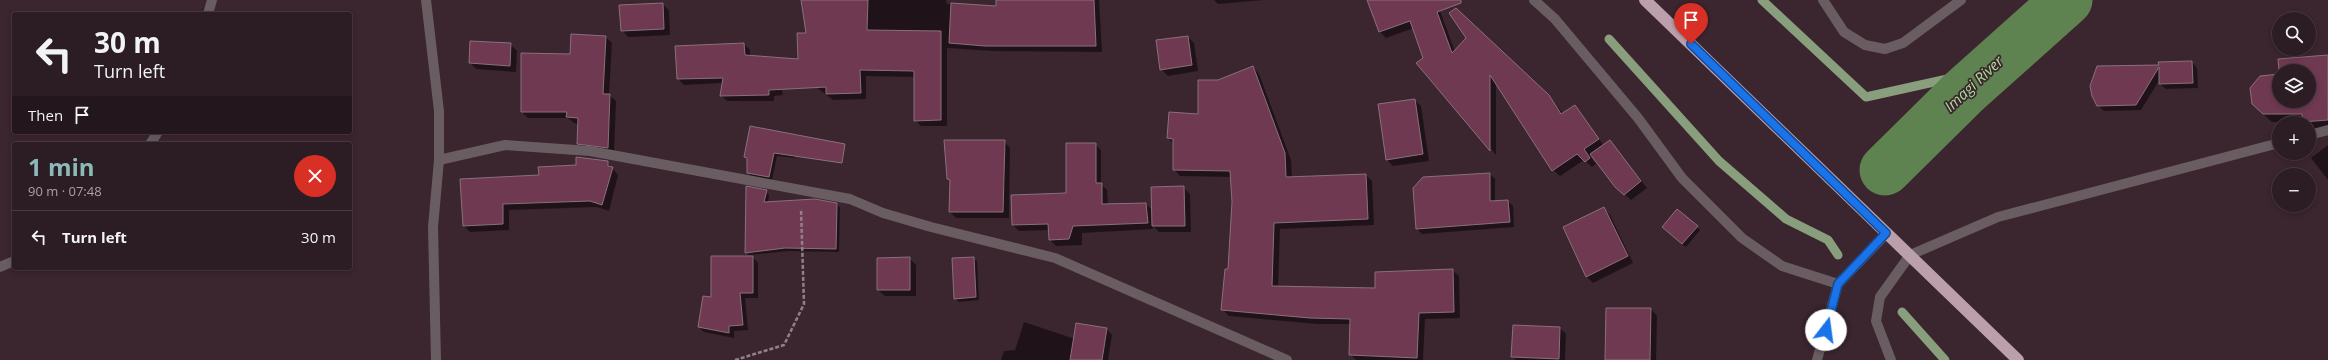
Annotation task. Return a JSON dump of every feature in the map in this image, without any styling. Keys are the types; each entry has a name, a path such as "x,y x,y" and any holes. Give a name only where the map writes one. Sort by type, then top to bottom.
{"highway":[{"path":"1645,0 2018,360"}],"street":[{"path":"209,12 212,0"},
{"path":"426,0 439,111 439,160 433,227 436,360"},
{"path":"1534,0 1554,19 1638,118 1682,178 1742,238 1782,266 1838,284"},
{"path":"1823,0 1844,32 1865,45 1885,50 1903,43 1961,0"},
{"path":"2316,133 2328,130"},
{"path":"439,160 505,145 590,151 850,199 931,227 1055,258 1287,360"},
{"path":"1891,360 1876,321 1880,297 1910,255 1998,217 2272,145"},
{"path":"1817,360 1838,284 1886,233"},
{"path":"0,267 12,262"}],"path":[{"path":"736,360 784,345 804,304 801,189"}],"building":[{"path":"801,0 868,0 867,30 941,31 941,120 914,121 914,71 860,70 861,93 826,94 826,87 769,90 769,95 720,96 723,78 677,79 675,46 744,43 745,55 798,59 797,33 806,33"},
{"path":"996,0 1094,0 1096,46 985,46 949,43 951,3 996,6"},
{"path":"1367,0 1461,0 1461,3 1437,12 1452,53 1466,38 1449,13 1456,8 1549,95 1561,114 1575,105 1599,139 1584,149 1590,158 1585,162 1577,154 1552,171 1490,75 1490,151 1416,63 1423,58 1410,21 1379,32"},
{"path":"663,3 664,29 621,31 619,5"},
{"path":"571,34 606,36 603,94 610,94 608,148 577,144 578,118 566,117 567,112 521,112 521,53 570,54"},
{"path":"1188,36 1192,65 1160,70 1156,40"},
{"path":"470,41 511,43 510,66 469,63"},
{"path":"2328,55 2328,120 2316,121 2316,116 2302,116 2302,114 2263,114 2252,104 2250,88 2260,76 2272,75 2272,108 2316,108 2316,64 2278,64 2278,59"},
{"path":"2192,61 2193,83 2159,84 2159,67 2136,105 2097,106 2092,96 2090,86 2097,66 2159,65 2158,62"},
{"path":"1253,66 1285,153 1286,177 1366,174 1368,219 1274,223 1272,286 1375,288 1375,272 1453,269 1454,312 1419,313 1417,358 1349,355 1350,319 1310,318 1221,310 1225,269 1228,269 1232,202 1230,171 1173,170 1173,139 1167,138 1169,112 1198,114 1198,80 1218,80"},
{"path":"1415,99 1423,154 1386,160 1378,104"},
{"path":"750,126 845,144 842,163 774,153 769,177 747,173 747,158 744,157"},
{"path":"944,140 1005,140 1003,212 949,212 950,180 947,179"},
{"path":"1610,140 1641,181 1624,195 1615,187 1590,154"},
{"path":"1066,143 1096,143 1096,183 1102,183 1102,204 1146,203 1148,223 1073,226 1069,239 1049,240 1048,224 1012,225 1011,195 1066,193"},
{"path":"576,157 608,161 608,166 613,167 602,205 590,201 503,204 503,224 463,226 460,179 539,175 538,167 576,165"},
{"path":"1490,173 1490,201 1508,200 1510,222 1416,229 1413,188 1423,177"},
{"path":"746,186 767,190 764,202 815,199 837,203 836,249 785,248 745,253"},
{"path":"1184,186 1185,226 1152,226 1151,187"},
{"path":"1604,207 1628,256 1586,277 1563,227"},
{"path":"1677,209 1698,226 1682,244 1662,227"},
{"path":"711,256 753,256 753,293 740,293 743,325 729,326 729,333 698,327 703,296 711,297"},
{"path":"910,257 910,290 877,290 877,258"},
{"path":"974,257 976,297 954,299 952,258"},
{"path":"1606,308 1651,308 1650,360 1605,360"},
{"path":"1076,323 1107,328 1102,360 1070,360"},
{"path":"1513,325 1560,327 1559,359 1511,357"}],"waterway":[{"path":"1762,0 1866,97 1952,78 1964,92"},
{"name":"Imagi River","path":"1885,170 1964,92 2067,0"},
{"path":"1609,39 1719,161 1786,219 1828,240 1838,255"},
{"path":"1902,312 1945,360"}],"route":[{"path":"1691,44 1886,233 1838,284 1826,330"}]}
